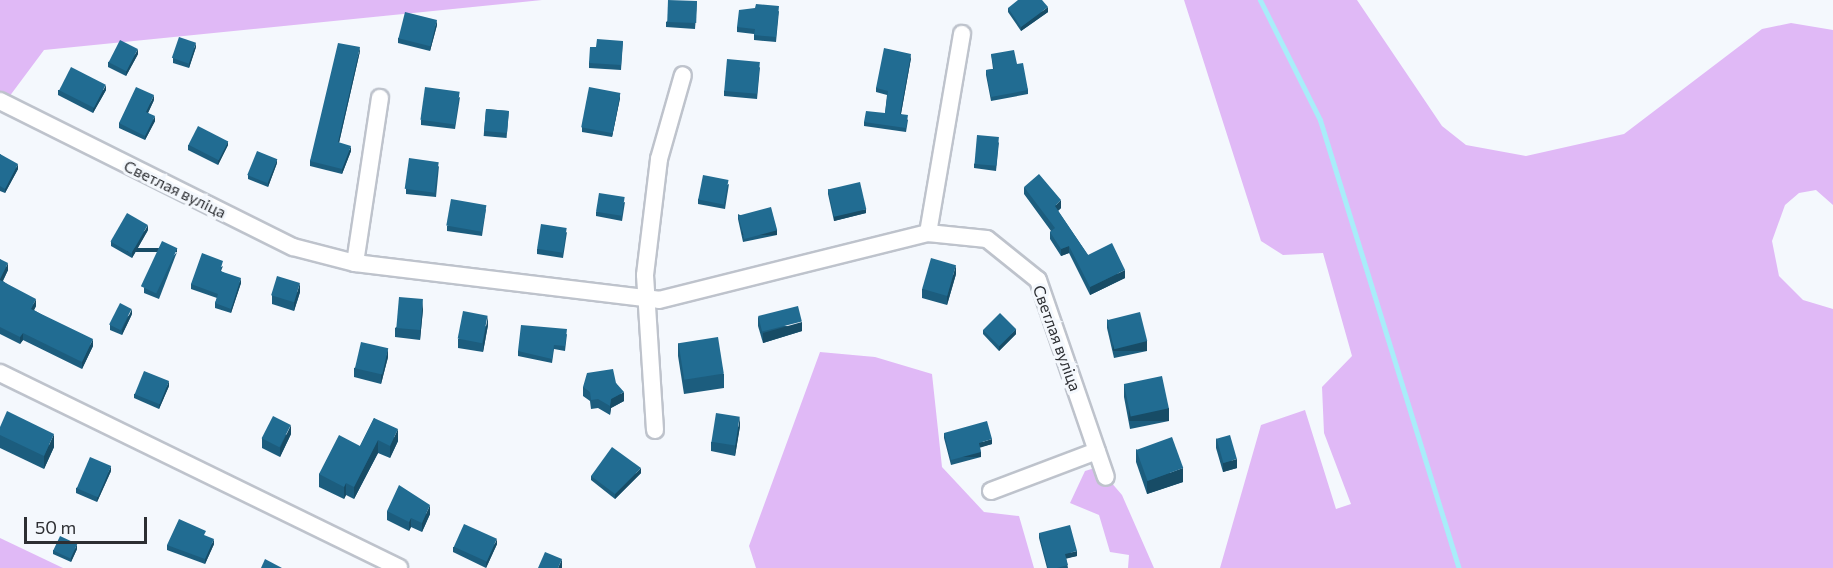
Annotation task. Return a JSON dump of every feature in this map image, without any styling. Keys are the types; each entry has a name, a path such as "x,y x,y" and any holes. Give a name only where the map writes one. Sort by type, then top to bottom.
{"street":[{"path":"928,233 962,34"},
{"path":"655,430 643,299 659,159 682,75"},
{"path":"355,263 380,98"},
{"name":"Светлая вуліца","path":"0,101 293,247 355,263 643,299 675,298 928,233 987,239 1038,280 1106,477"},
{"path":"0,373 399,568"},
{"path":"991,491 1097,451"}],"shaded area":[{"path":"0,0 542,0 44,50 9,97 0,92"},
{"path":"1184,0 1357,0 1442,126 1466,145 1526,156 1624,134 1762,29 1791,23 1833,30 1833,205 1816,190 1799,193 1785,205 1772,241 1779,276 1803,300 1833,309 1833,568 1220,568 1261,425 1305,410 1336,509 1351,504 1324,433 1322,387 1352,356 1323,253 1283,255 1261,241"},
{"path":"820,352 875,357 932,374 942,467 984,512 1019,516 1034,568 756,568 749,546"},
{"path":"1098,467 1122,495 1154,568 1128,568 1129,555 1110,552 1099,515 1070,503 1085,471"},
{"path":"0,538 63,568 0,568"}],"building":[{"path":"668,0 697,1 696,23 667,22"},
{"path":"1018,0 1042,0 1048,7 1021,27 1008,8"},
{"path":"756,4 779,6 776,37 754,35 755,29 737,27 739,10 755,8"},
{"path":"405,12 437,20 430,46 398,38"},
{"path":"179,37 196,43 189,64 172,58"},
{"path":"597,39 623,41 621,65 589,63 590,47 596,47"},
{"path":"120,40 138,49 126,71 109,62"},
{"path":"338,43 360,47 338,142 351,146 342,169 310,161"},
{"path":"884,48 911,54 900,114 908,115 906,128 864,122 866,111 885,113 888,91 876,88"},
{"path":"1014,50 1017,64 1023,63 1028,90 991,97 986,70 994,69 991,54"},
{"path":"727,59 760,62 757,94 724,91"},
{"path":"71,67 106,85 94,108 59,90"},
{"path":"136,87 154,95 146,112 155,116 145,136 119,123"},
{"path":"425,87 460,92 455,125 420,120"},
{"path":"589,87 620,93 613,133 581,127"},
{"path":"486,109 509,111 507,133 484,131"},
{"path":"198,126 228,141 219,160 188,145"},
{"path":"977,135 999,137 996,166 974,164"},
{"path":"257,151 277,159 268,183 247,175"},
{"path":"0,154 18,164 5,189 0,186"},
{"path":"409,158 439,162 434,193 405,189"},
{"path":"1039,174 1061,200 1055,206 1088,255 1112,243 1125,270 1090,287 1069,246 1061,249 1050,232 1055,228 1024,187"},
{"path":"703,175 729,180 724,205 698,200"},
{"path":"860,182 866,209 834,217 828,189"},
{"path":"599,193 625,197 622,216 596,212"},
{"path":"451,199 486,205 482,232 446,226"},
{"path":"771,207 777,230 744,239 738,216"},
{"path":"127,213 148,225 131,254 110,242"},
{"path":"541,224 567,228 563,253 537,249"},
{"path":"162,241 177,248 156,293 141,286"},
{"path":"202,253 223,261 220,271 241,278 231,309 215,303 218,294 191,284"},
{"path":"931,258 956,265 947,296 922,289"},
{"path":"0,259 8,263 0,279"},
{"path":"277,276 300,283 294,302 271,295"},
{"path":"0,280 36,299 31,309 93,339 82,362 23,333 20,337 0,327"},
{"path":"399,297 423,299 420,330 396,328"},
{"path":"120,303 132,309 121,330 109,324"},
{"path":"798,306 802,322 762,331 758,316"},
{"path":"463,311 488,316 482,343 458,338"},
{"path":"1140,312 1147,341 1114,349 1107,320"},
{"path":"1000,313 1016,329 999,346 983,330"},
{"path":"521,325 567,329 565,346 554,345 552,359 518,351"},
{"path":"718,337 724,374 684,380 678,343"},
{"path":"361,342 388,348 382,375 355,368"},
{"path":"613,369 616,383 624,392 611,399 610,406 598,399 591,400 590,392 583,387 587,373"},
{"path":"144,371 169,381 160,404 135,394"},
{"path":"1162,376 1169,408 1131,416 1124,384"},
{"path":"7,411 54,434 44,456 0,435 0,427"},
{"path":"716,413 740,417 735,445 711,442"},
{"path":"273,416 291,425 279,447 262,438"},
{"path":"374,418 398,429 390,446 378,440 354,487 346,483 344,487 319,474 339,435 360,446"},
{"path":"987,421 992,439 979,443 981,452 951,460 944,433"},
{"path":"1230,435 1237,459 1223,463 1217,439"},
{"path":"1172,437 1183,468 1148,481 1136,450"},
{"path":"612,447 641,468 615,494 591,476"},
{"path":"90,457 111,466 98,497 77,488"},
{"path":"399,485 430,505 422,523 411,518 409,522 387,511"},
{"path":"179,519 206,531 204,535 214,539 205,559 167,545"},
{"path":"464,524 497,539 487,561 454,547"},
{"path":"1070,525 1077,551 1065,554 1068,565 1048,568 1039,533"},
{"path":"60,536 77,544 70,559 53,551"},
{"path":"545,552 562,559 558,568 538,568"},
{"path":"265,559 282,568 261,568"}],"waterway":[{"path":"1260,0 1320,120 1459,568"}]}
